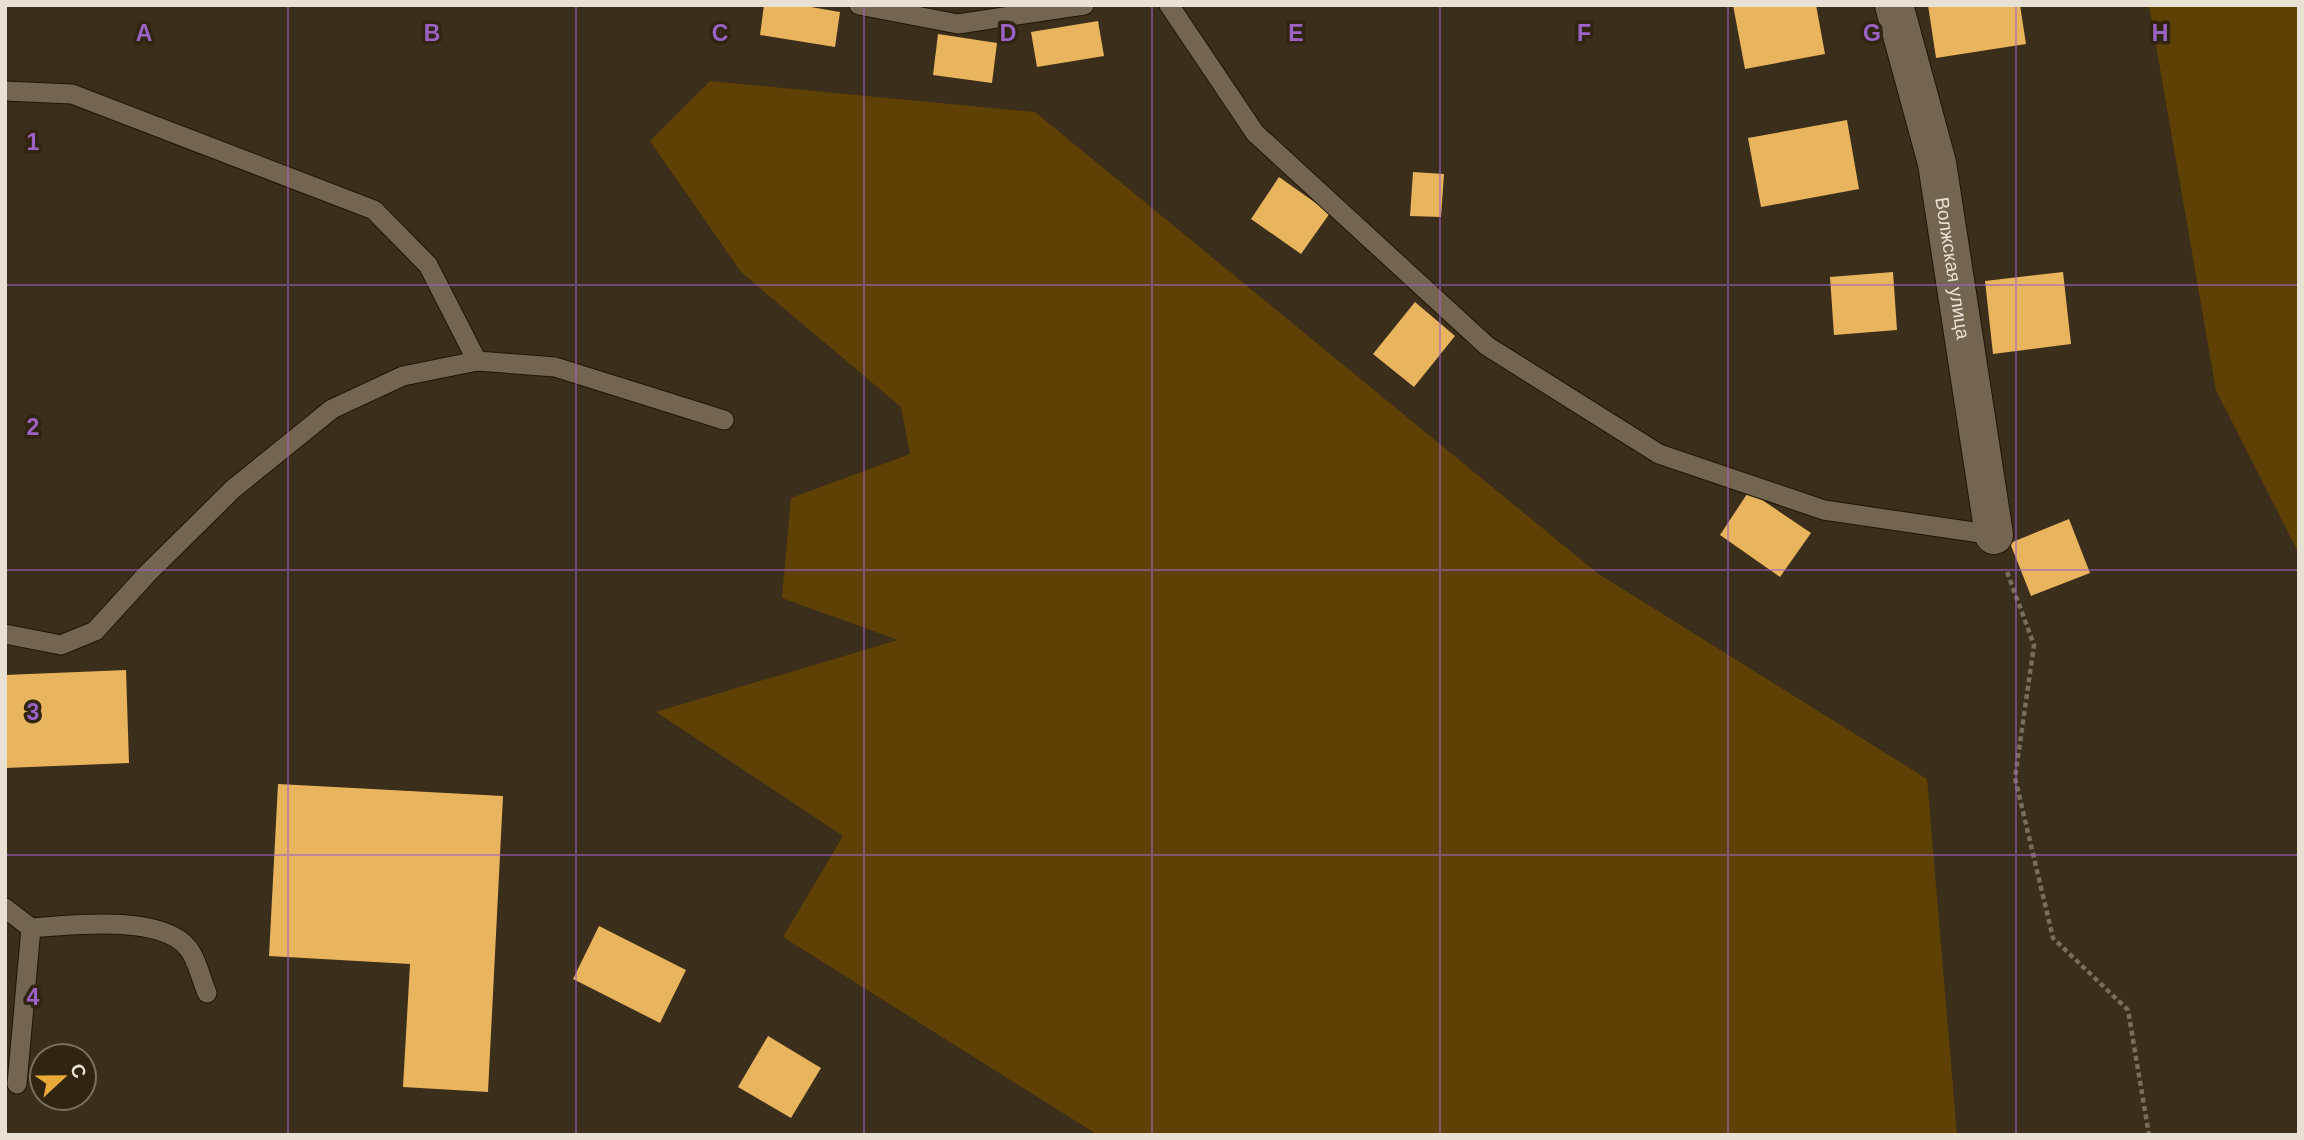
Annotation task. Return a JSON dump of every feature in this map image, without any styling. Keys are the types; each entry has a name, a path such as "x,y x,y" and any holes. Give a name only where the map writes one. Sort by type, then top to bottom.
{"street":[{"name":"Волжская улица","path":"1894,5 1937,163 1994,535"}],"lane":[{"path":"859,5 958,24 1084,5"},
{"path":"1169,5 1255,133 1488,346 1659,454 1824,510 1994,535"},
{"path":"5,92 72,94 374,210 428,265 477,360"},
{"path":"5,634 61,645 95,631 147,574 233,488 332,409 403,376 477,360 555,367 723,420"},
{"path":"5,908 31,928 115,923 170,934 188,948 207,993"},
{"path":"17,1084 31,928"}],"path":[{"path":"1994,535 2034,645 2015,778 2053,938 2128,1010 2149,1135"}],"shaded area":[{"path":"2149,5 2299,5 2299,554 2216,390"},
{"path":"710,81 1035,112 1597,573 1927,779 1957,1135 1098,1135 783,937 843,836 656,712 898,640 782,598 791,498 910,454 901,407 741,272 650,141"}],"building":[{"path":"764,5 799,5 840,12 835,47 760,35"},
{"path":"1733,5 1816,5 1825,54 1745,69"},
{"path":"1928,5 2020,5 2026,44 1936,58"},
{"path":"1098,21 1104,56 1037,67 1031,32"},
{"path":"938,34 997,43 992,83 933,75"},
{"path":"1847,120 1859,189 1761,207 1748,138"},
{"path":"1413,172 1444,174 1441,217 1410,216"},
{"path":"1279,177 1330,213 1301,254 1251,219"},
{"path":"1893,272 1897,330 1834,335 1830,277"},
{"path":"2063,272 2071,344 1993,354 1985,281"},
{"path":"1415,302 1455,336 1414,387 1373,354"},
{"path":"1749,491 1811,533 1780,577 1720,535"},
{"path":"2069,519 2090,573 2031,596 2010,543"},
{"path":"126,670 129,763 5,768 5,675"},
{"path":"278,784 503,796 488,1092 403,1087 410,964 269,956"},
{"path":"599,926 686,970 660,1023 573,979"},
{"path":"768,1036 821,1068 791,1118 738,1087"}]}
